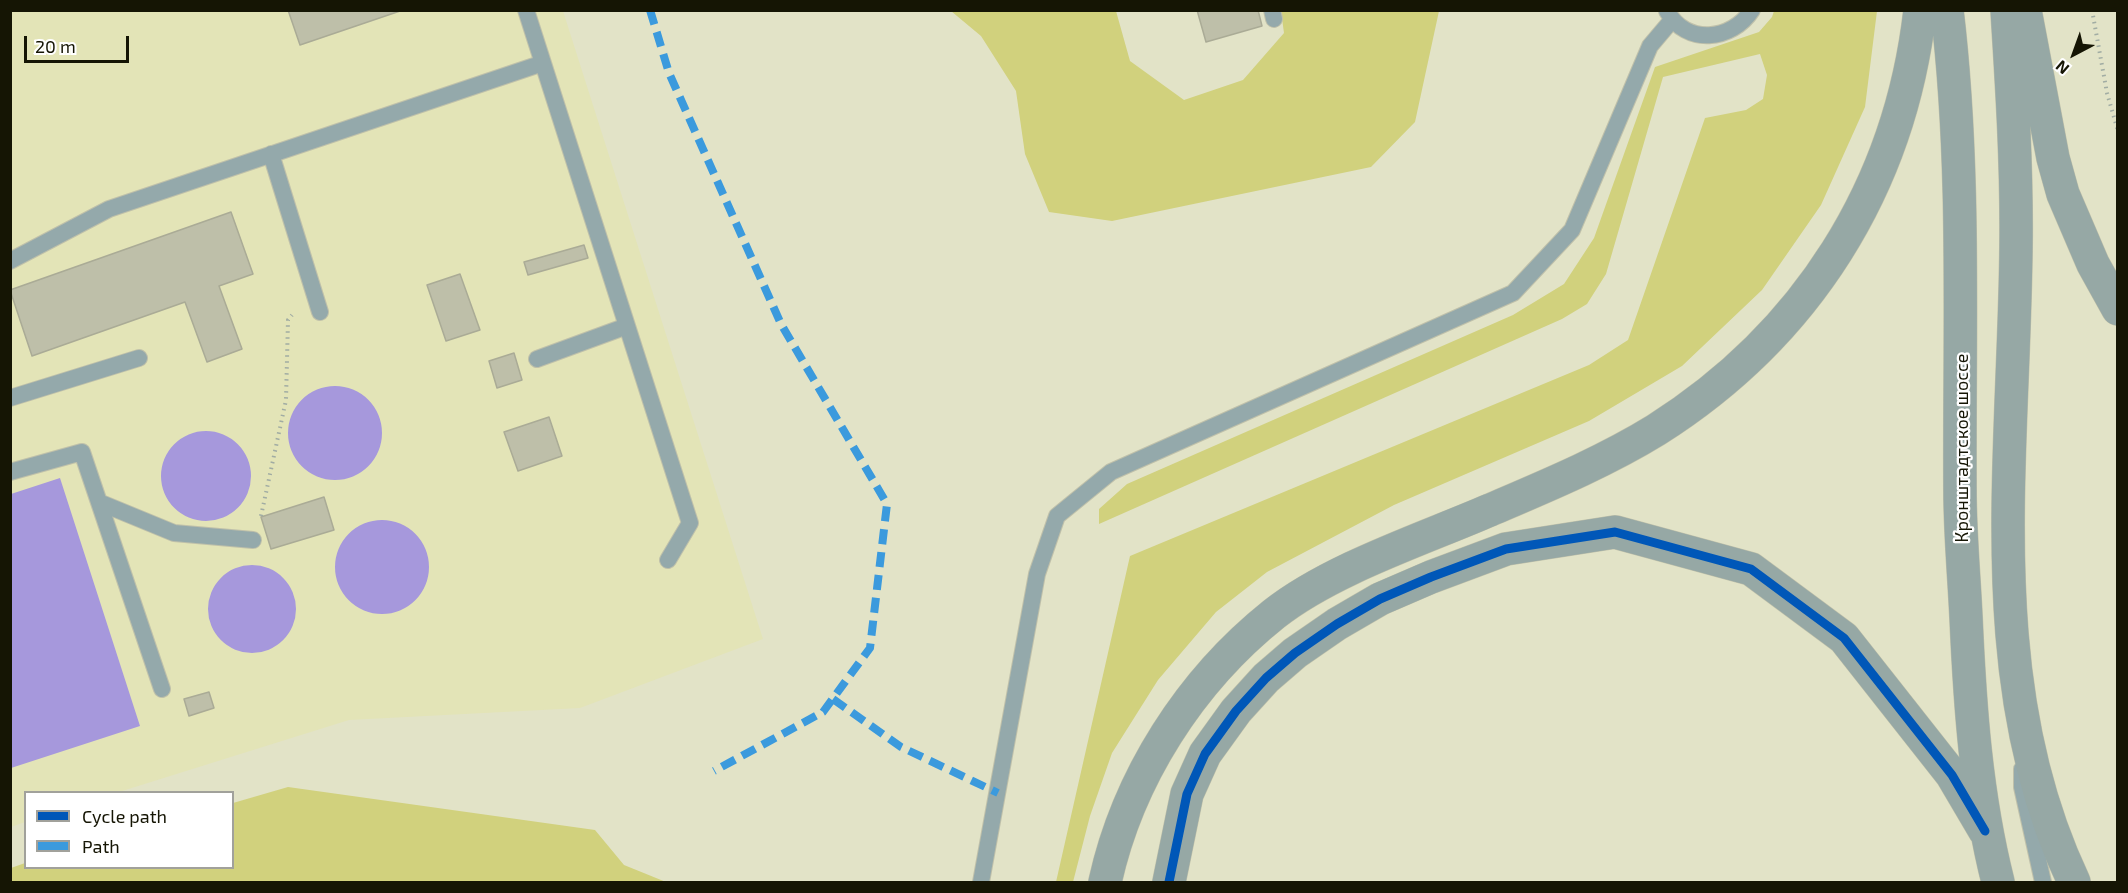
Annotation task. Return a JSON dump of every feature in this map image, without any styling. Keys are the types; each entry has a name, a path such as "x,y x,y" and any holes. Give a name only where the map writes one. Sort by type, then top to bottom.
{"main road":[{"path":"1105,882 1130,804 1159,745 1206,677 1274,614 1324,582 1568,476 1655,430 1739,370 1796,311 1840,249 1867,196 1887,148 1904,92 1920,10"},
{"name":"Кронштадтское шоссе","path":"1947,10 1954,67 1962,315 1961,528 1970,712 1985,831 1998,882"},
{"path":"2007,10 2016,247 2007,502 2010,623 2018,695 2036,777 2074,882"},
{"path":"2025,10 2053,158 2063,194 2093,264 2118,309"},
{"path":"1169,882 1187,794 1205,754 1236,711 1266,678 1295,653 1337,624 1380,599 1431,577 1506,549 1615,531 1750,569 1844,638 1952,776 1985,831"}],"lane":[{"path":"526,10 690,523 668,560"},
{"path":"981,882 1037,574 1057,516 1111,472 1513,293 1572,230 1650,46 1670,15 1693,34 1720,36 1743,24 1752,10"},
{"path":"10,261 110,209 543,63"},
{"path":"271,154 320,312"},
{"path":"537,359 627,326"},
{"path":"10,398 139,358"},
{"path":"10,472 82,452 162,689"},
{"path":"101,503 174,532 253,540"},
{"path":"2018,695 2022,787 2043,882"}],"path":[{"path":"2092,10 2107,93 2118,132"},
{"path":"261,517 286,400 288,320 313,289"}],"shaded area":[{"path":"11,11 563,11 763,639 580,708 349,720 122,791 24,791 24,822 11,827"},
{"path":"951,11 1116,11 1130,61 1184,100 1243,80 1284,33 1281,11 1439,11 1415,122 1371,167 1112,221 1049,212 1025,154 1016,91 981,36"},
{"path":"1774,11 1877,11 1865,107 1821,205 1762,290 1682,366 1589,421 1394,505 1267,572 1216,612 1158,680 1112,753 1090,816 1073,882 1056,882 1130,556 1589,365 1628,340 1705,118 1746,110 1763,99 1767,75 1760,54 1663,77 1606,274 1587,304 1562,319 1099,524 1099,509 1127,484 1513,315 1564,284 1594,238 1655,67 1759,32 1772,17"},
{"path":"335,386 353,390 368,400 378,415 382,433 378,451 368,466 353,476 335,480 317,476 302,466 292,451 288,433 292,415 302,400 317,390"},
{"path":"206,431 231,439 243,451 251,476 243,501 231,513 206,521 181,513 169,501 161,476 169,451 181,439"},
{"path":"60,478 140,726 11,768 11,494"},
{"path":"382,520 400,524 415,534 425,549 429,567 425,585 415,600 400,610 382,614 364,610 349,600 339,585 335,567 339,549 349,534 364,524"},
{"path":"243,565 261,565 277,572 289,584 296,600 296,618 289,634 277,646 261,653 243,653 227,646 215,634 208,618 208,600 215,584 227,572"},
{"path":"288,787 595,830 624,865 666,882 11,882 11,868 24,863 24,869 234,869 234,803"}],"building":[{"path":"288,10 403,10 300,45"},
{"path":"1197,10 1258,10 1262,26 1206,42"},
{"path":"231,212 253,274 219,286 242,349 207,362 185,302 32,356 10,290"},
{"path":"584,245 588,258 528,275 524,262"},
{"path":"460,274 480,330 446,341 427,285"},
{"path":"514,353 522,380 497,388 489,361"},
{"path":"549,417 562,456 518,471 504,432"},
{"path":"324,497 334,530 271,549 261,517"},
{"path":"209,692 214,708 189,716 184,699"}],"marked path":[{"path":"650,10 669,73 781,324 887,504 870,648 823,712 714,771"},
{"path":"833,699 901,747 998,793"}],"cycle path":[{"path":"1169,882 1187,794 1205,754 1236,711 1266,678 1295,653 1337,624 1380,599 1431,577 1506,549 1615,532 1751,569 1844,638 1952,775 1985,831"}]}
